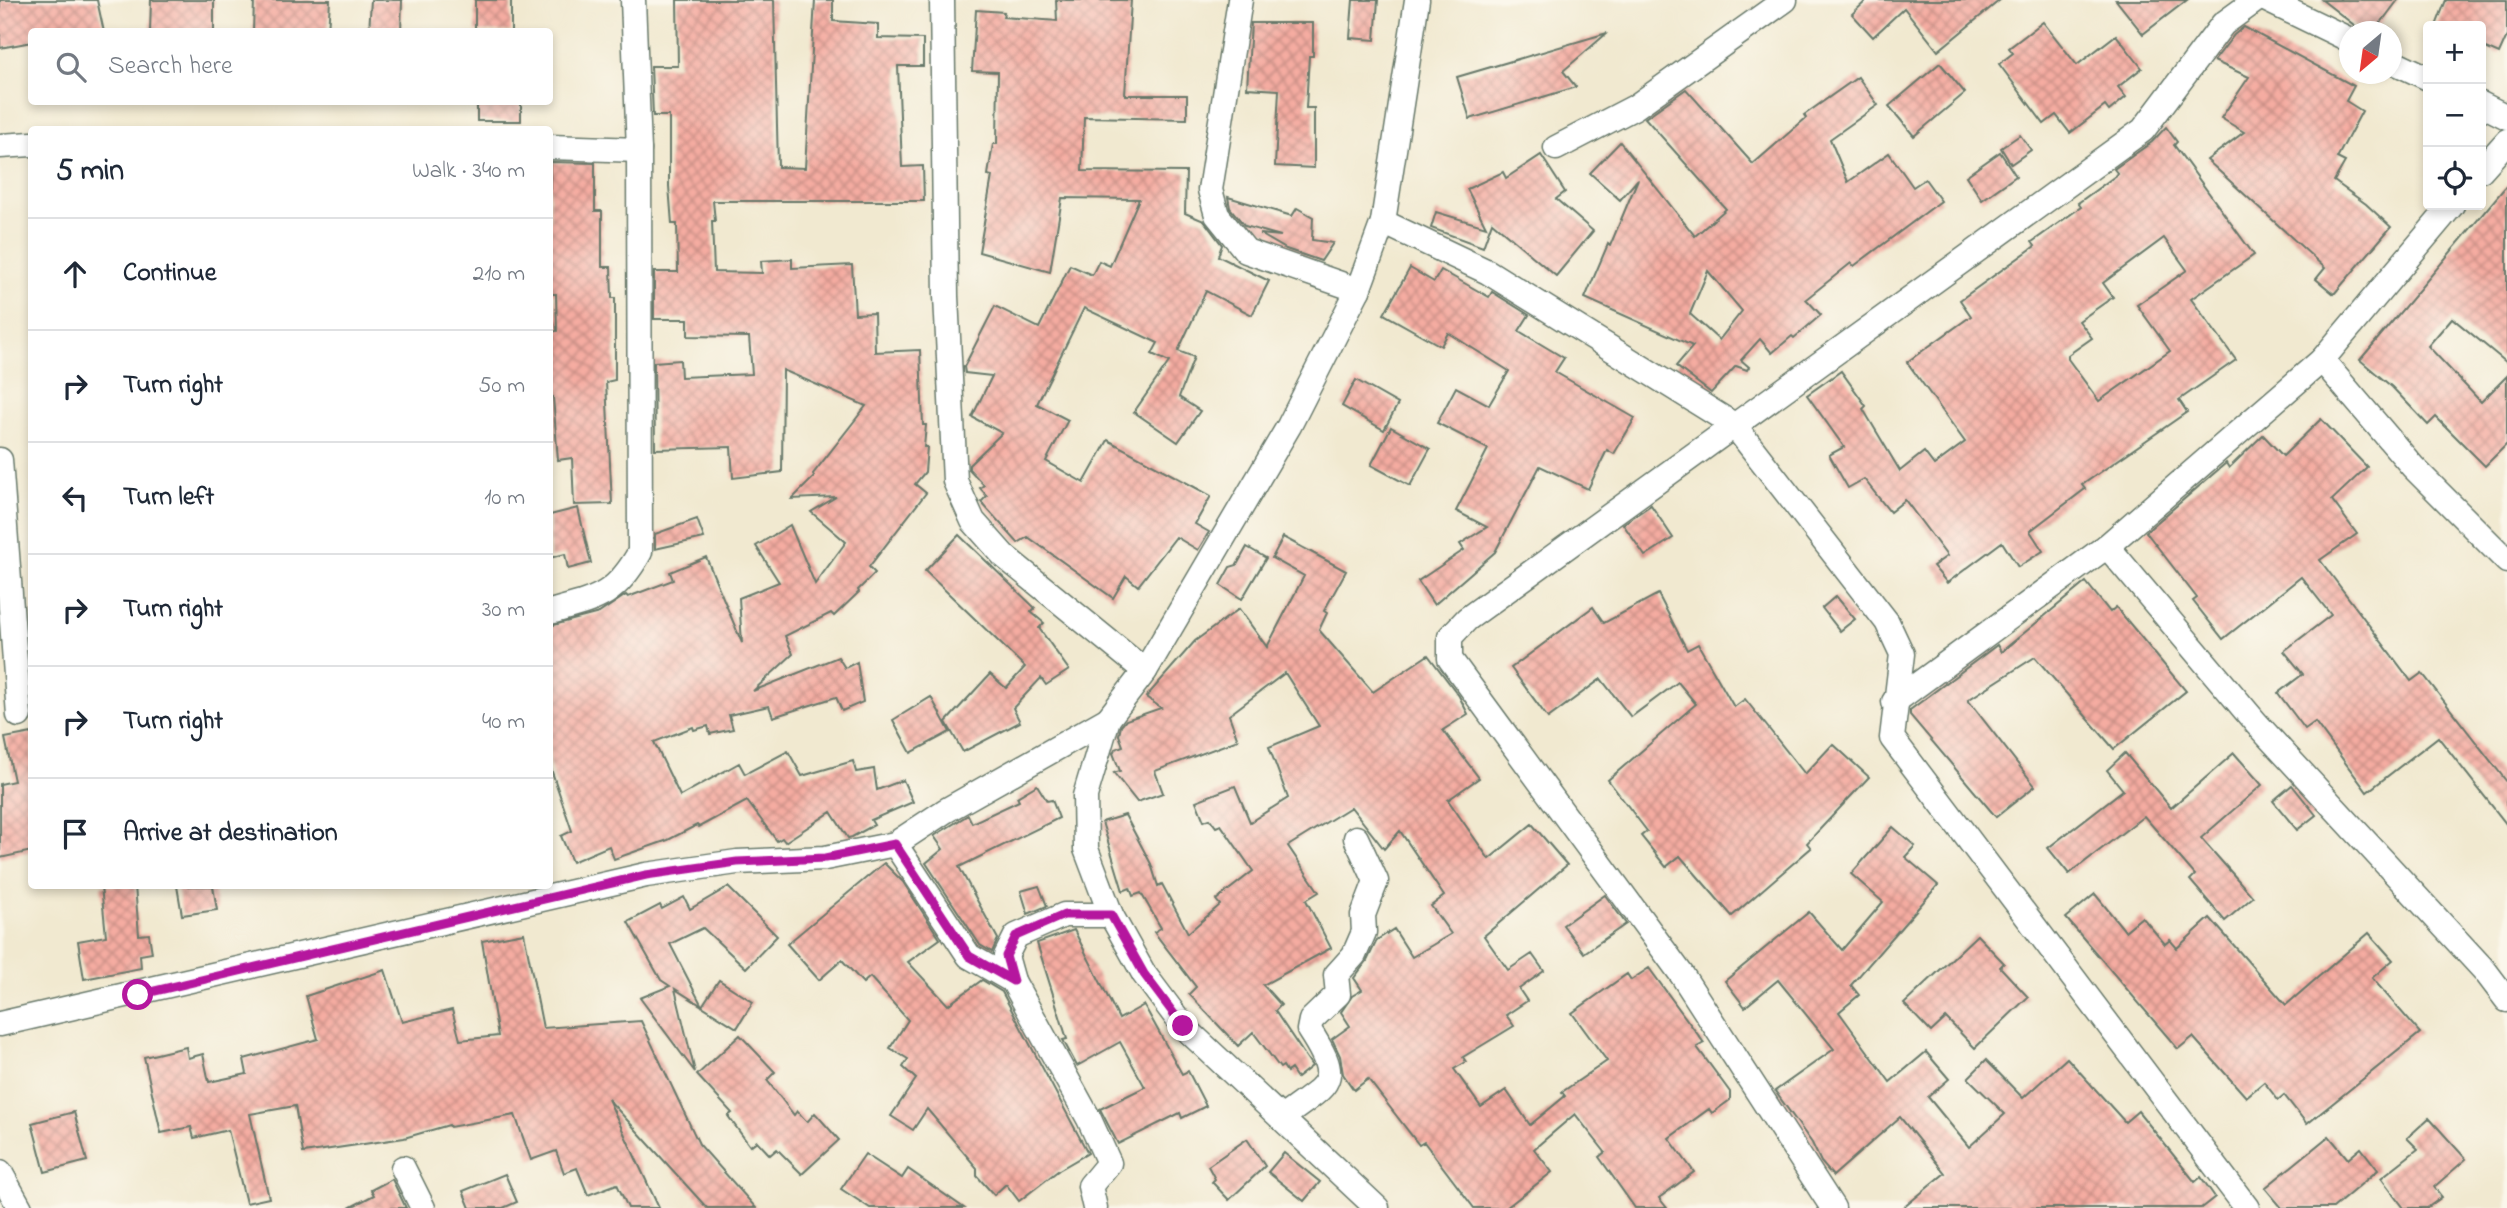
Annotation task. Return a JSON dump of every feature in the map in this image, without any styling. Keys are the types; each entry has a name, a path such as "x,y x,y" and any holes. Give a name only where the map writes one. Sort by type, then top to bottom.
{"street":[{"path":"553,611 593,600 625,579 640,552 639,150 633,0"},
{"path":"942,0 946,296 955,481 973,521 1004,556 1145,671"},
{"path":"1240,0 1210,190 1217,215 1245,251 1358,290"},
{"path":"1377,1208 1183,1026 1144,974 1111,915 1086,849 1085,796 1108,719 1145,671 1289,426 1358,290 1383,222 1417,0"},
{"path":"1556,149 1635,107 1785,0"},
{"path":"1833,1208 1682,975 1450,659 1450,637 1467,619 2143,130 2223,24 2256,0"},
{"path":"2267,0 2339,35"},
{"path":"2402,66 2423,76"},
{"path":"2486,106 2507,117"},
{"path":"0,146 28,144"},
{"path":"553,147 639,150"},
{"path":"1894,702 2107,546 2322,360 2448,210"},
{"path":"1383,222 1488,272 1734,425 1886,621 1902,654 1894,702 1892,738 2247,1208"},
{"path":"2322,360 2413,467 2507,561"},
{"path":"0,460 17,715"},
{"path":"2107,546 2256,723 2484,971 2507,1000"},
{"path":"0,1024 646,875 737,862 825,858 895,844 946,811 1108,719"},
{"path":"1282,1118 1322,1086 1330,1074 1329,1060 1310,1030 1311,1020 1338,994 1336,975 1354,955 1364,933 1363,915 1376,881 1356,838"},
{"path":"895,844 969,956 1013,981"},
{"path":"1096,1208 1090,1186 1109,1163 1013,981 1006,956 1016,936 1064,915 1111,915"},
{"path":"403,1168 423,1208"},
{"path":"0,1172 20,1208"}],"building":[{"path":"0,0 97,0 103,28 28,28 28,43 0,48"},
{"path":"151,0 214,0 214,28 150,28"},
{"path":"254,0 330,0 328,28 253,28"},
{"path":"371,0 402,0 401,28 369,28"},
{"path":"475,0 511,0 511,28 475,28"},
{"path":"677,0 774,0 778,167 805,168 815,0 833,0 833,21 878,24 878,38 923,39 923,66 898,66 902,167 923,166 924,201 713,201 714,272 762,273 761,261 792,259 792,268 852,265 855,314 874,313 875,352 920,350 923,425 926,425 924,447 927,447 925,472 915,484 926,493 869,567 875,573 859,592 834,616 831,613 785,636 793,654 753,691 838,657 845,668 857,662 863,702 842,711 836,697 773,717 769,706 729,715 733,729 710,734 708,726 694,730 693,727 654,742 680,796 739,763 745,774 788,751 802,776 853,761 856,772 874,769 877,790 903,780 913,802 871,820 874,825 852,837 848,838 831,812 785,842 782,838 777,841 747,801 699,827 697,825 668,840 614,859 609,846 572,862 561,836 572,831 553,775 553,625 599,613 626,595 628,597 673,580 670,572 706,557 742,643 739,598 779,582 756,546 790,525 815,584 846,542 811,512 836,497 792,499 814,477 813,474 866,406 783,370 782,472 733,478 731,447 655,449 654,362 680,360 681,377 752,374 749,337 688,336 688,319 654,319 654,272 678,272 677,224 672,224 669,186 669,116 653,116 651,66 678,66"},
{"path":"1056,0 1131,0 1125,95 1187,95 1187,119 1084,117 1082,171 1186,172 1185,213 1204,221 1222,245 1218,256 1269,281 1252,315 1206,291 1178,351 1194,357 1179,397 1200,411 1178,442 1134,412 1169,362 1152,354 1158,343 1084,308 1037,404 1068,420 1046,461 1084,483 1108,440 1211,496 1195,524 1209,532 1198,550 1176,537 1138,586 1126,576 1113,598 1028,537 1018,543 981,502 987,496 980,488 984,485 969,469 969,465 1002,433 972,417 992,376 965,373 964,367 995,306 1039,328 1070,265 1092,275 1099,261 1110,266 1139,199 1062,198 1050,272 979,252 992,176 988,175 993,144 997,144 998,72 972,71 976,10 1004,12 1003,17 1057,21"},
{"path":"1353,0 1378,0 1375,40 1350,38"},
{"path":"1867,0 2000,0 1938,51 1904,8 1873,37 1852,14"},
{"path":"2116,0 2187,0 2143,34"},
{"path":"2322,0 2398,0 2382,21 2349,21"},
{"path":"2446,0 2507,0 2507,36 2499,54 2486,48 2486,21 2438,21"},
{"path":"2043,22 2077,65 2116,35 2142,68 2118,87 2126,97 2109,111 2105,106 2070,133 2056,115 2044,124 1999,64 2013,53 2009,48"},
{"path":"1251,23 1313,23 1313,56 1309,56 1306,108 1314,108 1314,168 1275,166 1279,90 1247,88"},
{"path":"2244,27 2339,78 2339,84 2354,86 2346,101 2362,111 2337,158 2345,162 2334,181 2366,204 2391,227 2334,294 2316,279 2325,268 2207,160 2244,132 2221,118 2249,77 2214,61 2234,35"},
{"path":"1607,33 1563,71 1576,87 1470,119 1457,77"},
{"path":"1940,63 1965,93 1914,136 1889,106"},
{"path":"1858,77 1878,105 1830,139 1848,182 1889,153 1913,187 1925,179 1941,201 1854,266 1851,263 1806,299 1821,315 1772,353 1760,339 1741,360 1749,367 1747,370 1736,366 1711,393 1676,366 1693,346 1585,298 1638,179 1620,200 1590,173 1620,142 1695,236 1726,209 1645,118 1686,89 1753,164 1806,118 1804,115","holes":["1708,271 1742,311 1719,340 1690,314"]},
{"path":"477,105 521,105 521,121 477,121"},
{"path":"2166,127 2177,142 2174,145 2254,255 2191,299 2236,360 2179,400 2187,412 2082,485 2085,489 2030,531 2043,551 2018,567 2002,542 1947,583 1933,566 1947,556 1905,500 1890,512 1864,479 1848,488 1829,455 1844,447 1807,395 1841,371 1866,406 1863,409 1900,471 1924,452 1934,465 1965,442 1907,362 1971,316 1960,300 2035,246 2032,242 2081,207 2078,203 2118,174 2114,169 2152,142","holes":["2164,238 2187,270 2137,305 2170,351 2099,401 2068,359 2068,355 2092,338 2079,321 2113,297 2103,283"]},
{"path":"2020,135 2031,150 2011,164 2001,148"},
{"path":"2000,152 2016,176 1982,200 1966,176"},
{"path":"1541,155 1565,192 1556,199 1593,231 1556,276 1492,222 1483,247 1431,228 1436,212 1486,227 1467,189 1503,172 1506,178"},
{"path":"553,162 595,163 595,211 602,211 602,267 611,267 612,298 615,298 615,380 606,382 612,504 574,505 572,458 558,460 553,397 556,294 553,294"},
{"path":"2507,185 2507,363 2452,318 2428,346 2481,402 2507,376 2507,444 2485,466 2436,417 2428,425 2392,387 2360,360"},
{"path":"1228,197 1292,216 1297,208 1313,217 1312,240 1333,243 1321,261 1286,249 1260,234 1281,236 1245,226 1230,208"},
{"path":"1410,268 1434,282 1441,270 1489,297 1492,292 1529,315 1519,331 1564,358 1555,372 1635,418 1614,454 1607,450 1588,489 1540,466 1495,552 1434,605 1418,581 1464,550 1460,544 1487,527 1456,511 1488,449 1437,423 1456,387 1489,405 1509,371 1448,333 1441,346 1384,314"},
{"path":"1356,380 1398,404 1384,430 1342,406"},
{"path":"2321,419 2367,467 2332,500 2357,534 2320,560 2411,681 2422,673 2507,782 2507,825 2438,737 2367,792 2315,722 2305,729 2278,693 2303,674 2284,651 2331,615 2301,577 2223,639 2193,601 2197,598 2146,532 2226,463 2229,468 2263,435 2283,456"},
{"path":"1391,427 1430,449 1410,486 1371,465"},
{"path":"1651,505 1673,538 1645,556 1623,524"},
{"path":"578,508 591,563 568,569 565,554 553,557 553,514"},
{"path":"697,519 704,538 655,549 655,534"},
{"path":"959,535 1035,608 1031,612 1044,623 1039,628 1069,670 1046,685 1041,678 1013,708 1020,722 963,752 946,722 990,674 1006,688 1025,667 925,571"},
{"path":"1283,537 1346,571 1324,611 1327,613 1319,630 1373,692 1428,655 1459,696 1468,714 1443,730 1479,778 1448,800 1489,859 1532,824 1567,865 1484,936 1508,970 1532,954 1544,971 1519,989 1527,1001 1506,1015 1514,1026 1463,1057 1466,1062 1454,1069 1481,1107 1506,1090 1530,1125 1565,1096 1562,1092 1607,1061 1572,1013 1627,974 1631,980 1649,968 1704,1043 1697,1047 1730,1092 1730,1100 1712,1113 1709,1109 1669,1138 1694,1172 1659,1198 1667,1208 1635,1208 1599,1157 1605,1152 1575,1114 1534,1149 1552,1172 1506,1208 1474,1208 1424,1142 1419,1145 1368,1079 1354,1090 1343,1074 1340,1056 1332,1039 1350,1026 1341,1012 1352,996 1362,990 1354,978 1367,961 1377,940 1394,929 1412,957 1451,934 1431,906 1444,896 1400,831 1384,849 1351,807 1288,846 1319,892 1306,900 1331,948 1263,985 1281,1005 1275,1011 1312,1066 1297,1078 1291,1069 1287,1072 1283,1066 1280,1068 1253,1032 1238,1046 1189,994 1196,987 1154,932 1161,928 1141,893 1133,896 1130,888 1123,891 1102,822 1125,815 1151,864 1158,886 1162,884 1188,933 1220,905 1216,900 1253,871 1221,825 1216,827 1210,819 1204,821 1196,801 1235,786 1250,822 1288,798 1269,747 1319,726 1285,673 1229,715 1238,740 1155,771 1163,793 1137,802 1114,773 1120,771 1113,753 1115,749 1123,746 1119,735 1126,720 1161,708 1146,697 1195,641 1239,609 1267,647 1304,576 1272,558"},
{"path":"1247,547 1266,558 1242,599 1220,585 1230,567 1237,565"},
{"path":"2086,582 2110,612 2116,607 2186,691 2114,749 2035,657 1968,700 2035,786 1996,817 1910,715 1910,710 1997,645 2001,652"},
{"path":"1658,594 1687,650 1698,644 1734,707 1745,699 1805,774 1833,744 1869,777 1807,843 1811,848 1732,916 1680,856 1666,867 1641,836 1647,831 1608,780 1696,704 1678,682 1631,717 1601,679 1548,718 1511,668 1593,607 1604,623"},
{"path":"1836,596 1855,619 1840,631 1822,608"},
{"path":"931,697 950,732 911,753 893,720"},
{"path":"28,734 28,852 0,858 0,784 14,781 5,738"},
{"path":"2125,753 2171,808 2234,753 2262,785 2201,838 2253,897 2225,921 2190,880 2195,875 2144,816 2069,874 2048,848 2123,790 2107,770"},
{"path":"1037,785 1047,801 1052,800 1059,818 959,867 998,939 992,952 980,945 926,863 943,849 934,836 968,815 972,823 1019,801 1017,797"},
{"path":"2292,785 2316,815 2297,830 2273,801"},
{"path":"1893,827 1915,846 1905,857 1938,885 1851,985 1859,995 1839,1012 1890,1082 1926,1052 1949,1079 1928,1097 1969,1147 2005,1114 1968,1078 1986,1060 2023,1098 2067,1058 2125,1122 2138,1111 2195,1182 2201,1177 2215,1197 2201,1208 1903,1208 1945,1173 1900,1117 1833,1176 1775,1091 1834,1049 1778,980 1745,1007 1725,981 1809,912 1842,950 1883,902 1851,874"},
{"path":"884,863 903,882 940,939 908,962 948,1005 982,980 1002,992 1088,1153 1059,1170 1019,1201 1006,1184 994,1195 977,1176 977,1168 927,1109 913,1130 891,1116 916,1079 903,1067 908,1059 890,1048 908,1020 870,977 863,983 842,960 819,980 787,944"},
{"path":"1039,886 1047,906 1028,914 1021,891"},
{"path":"728,887 777,936 746,968 703,928 670,944 702,1006 675,989 695,1072 640,998 670,986 661,980 628,922 660,905 662,909 684,897 690,909"},
{"path":"101,889 135,889 139,935 149,934 152,953 140,955 141,968 84,979 78,941 106,936"},
{"path":"178,889 214,889 217,910 182,915"},
{"path":"2095,894 2125,931 2142,917 2165,944 2170,940 2177,948 2210,918 2286,1005 2369,933 2393,960 2372,978 2420,1033 2307,1124 2284,1095 2278,1100 2264,1082 2246,1097 2193,1037 2178,1049 2066,918"},
{"path":"1605,895 1626,924 1584,953 1563,925"},
{"path":"1074,930 1119,1019 1144,1005 1182,1074 1188,1071 1206,1106 1182,1118 1180,1113 1118,1144 1100,1109 1145,1087 1120,1042 1077,1066 1063,1040 1067,1039 1037,943"},
{"path":"524,933 543,1028 641,1021 699,1144 756,1208 707,1208 608,1099 659,1208 628,1208 617,1184 588,1195 577,1168 564,1173 556,1151 531,1160 515,1115 450,1127 449,1125 404,1138 303,1153 295,1106 250,1114 269,1198 246,1203 228,1130 194,1138 191,1127 161,1133 144,1057 186,1047 188,1058 203,1054 209,1082 247,1074 244,1059 318,1039 306,996 385,970 402,1022 452,1010 460,1040 498,1036 482,941"},
{"path":"1977,935 2004,963 2000,967 2028,997 1975,1048 1946,1018 1931,1032 1904,1004"},
{"path":"719,980 753,1002 737,1028 702,1006"},
{"path":"740,1035 775,1072 767,1080 794,1115 797,1111 807,1122 815,1113 839,1140 802,1174 777,1149 770,1155 757,1141 750,1146 728,1116 732,1113 697,1075"},
{"path":"74,1112 87,1161 45,1172 32,1123"},
{"path":"2429,1118 2466,1159 2434,1187 2442,1197 2427,1208 2404,1208 2381,1178 2418,1149 2407,1138"},
{"path":"2329,1136 2348,1159 2361,1148 2378,1170 2333,1208 2282,1208 2265,1188"},
{"path":"1247,1139 1265,1166 1229,1200 1212,1182 1215,1179 1208,1166"},
{"path":"1284,1153 1320,1182 1304,1201 1268,1172"},
{"path":"865,1154 902,1178 908,1169 964,1208 870,1208 841,1189"},
{"path":"505,1174 517,1202 503,1208 470,1208 463,1191"},
{"path":"392,1179 406,1208 349,1208 374,1195 371,1190"}],"route":[{"path":"138,995 646,875 737,862 825,858 895,844 957,934 969,956 1013,981 1006,956 1016,936 1064,915 1111,915 1144,974 1183,1026"}]}
